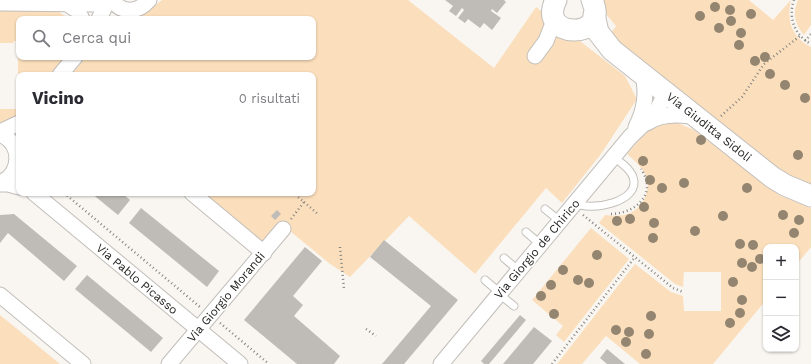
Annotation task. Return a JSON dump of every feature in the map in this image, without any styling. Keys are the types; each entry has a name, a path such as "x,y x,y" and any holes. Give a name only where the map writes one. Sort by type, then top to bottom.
{"street":[{"path":"0,3 96,4 103,0"},
{"path":"100,16 108,0"},
{"path":"112,0 122,9 133,10"},
{"path":"124,16 133,10 140,8 149,0"},
{"path":"69,4 78,11 80,16"},
{"name":"Via Giuditta Sidoli","path":"559,15 589,25 593,5"},
{"name":"Via Giuditta Sidoli","path":"593,5 598,32 612,50"},
{"path":"535,56 545,44 559,15"},
{"name":"Via Giuditta Sidoli","path":"559,15 602,45 612,50 772,177 811,196"},
{"path":"62,72 72,60"},
{"name":"Via Giorgio de Chirico","path":"441,364 560,221 578,208 633,133 643,114 646,96 643,74"},
{"path":"633,133 648,107 666,92"},
{"name":"Via Giorgio de Chirico","path":"633,133 651,120 666,116 682,114 702,121"},
{"path":"0,133 16,125"},
{"path":"0,133 8,138 16,156"},
{"path":"0,183 11,175 16,161"},
{"path":"0,183 16,186"},
{"name":"Via Pablo Picasso","path":"38,196 240,364"},
{"path":"196,196 264,253"},
{"name":"Via Giorgio Morandi","path":"169,364 283,230"},
{"path":"0,295 83,364"}],"lane":[{"path":"578,208 583,206 603,205 620,200 630,192 634,183 633,176 614,157"},
{"path":"545,209 560,221"},
{"path":"526,232 540,244"},
{"path":"504,258 519,270"},
{"path":"485,280 514,306"}],"path":[{"path":"794,0 792,20 800,36 811,44"},
{"path":"805,41 811,34"},
{"path":"702,121 733,107 746,92 764,64 800,36"},
{"path":"68,196 269,364"},
{"path":"297,196 319,215"},
{"path":"283,230 304,202"},
{"path":"578,208 673,288 683,292"},
{"path":"340,247 344,289"},
{"path":"552,364 635,257"},
{"path":"366,328 376,336"}],"shaded area":[{"path":"162,0 408,0 494,68 536,7 625,76 637,99 601,154 562,203 546,188 475,274 409,216 350,277 330,264 279,222 262,243 206,196 316,196 316,72 74,72 84,60 316,60 316,16 141,16"},
{"path":"600,0 749,0 773,20 791,0 789,15 792,28 799,39 811,47 811,189 791,181 608,37 616,26 605,13"},
{"path":"798,0 811,0 811,25 804,35 798,27 795,19 795,10"},
{"path":"0,9 56,10 65,16 16,16 16,41 13,43 0,43"},
{"path":"18,60 64,60 53,72 18,72"},
{"path":"0,109 16,109 16,117 9,124 0,125"},
{"path":"676,122 694,130 779,195 811,208 811,247 799,261 799,244 763,244 763,304 713,364 640,364 606,336 582,364 557,364 635,264 671,292 683,296 684,311 721,311 721,272 684,272 683,287 675,284 599,223 605,215 624,215 640,206 646,195 646,176 640,167 627,154 643,136 653,128 667,123"},
{"path":"591,228 629,259 564,342 556,335 563,326 532,300"},
{"path":"0,315 60,364 0,364"}],"building":[{"path":"445,0 504,0 506,2 497,13 492,9 491,11 501,18 492,30 484,23 480,28 468,19 465,23 458,18 464,10 462,8 456,16 449,11 453,6"},
{"path":"95,196 125,196 130,200 118,215"},
{"path":"141,208 219,271 207,287 129,223"},
{"path":"277,210 281,214 275,220 271,216"},
{"path":"14,214 77,266 64,281 8,233 0,243 0,215"},
{"path":"384,240 458,300 404,364 382,364 431,306 370,257"},
{"path":"305,247 322,261 293,296 303,305 294,316 340,356 334,364 297,364 244,320"},
{"path":"87,275 163,338 151,352 75,289"},
{"path":"520,315 526,320 489,364 484,364 481,361"},
{"path":"534,327 552,341 533,364 503,364"},
{"path":"607,349 625,364 607,364 600,358"}]}
